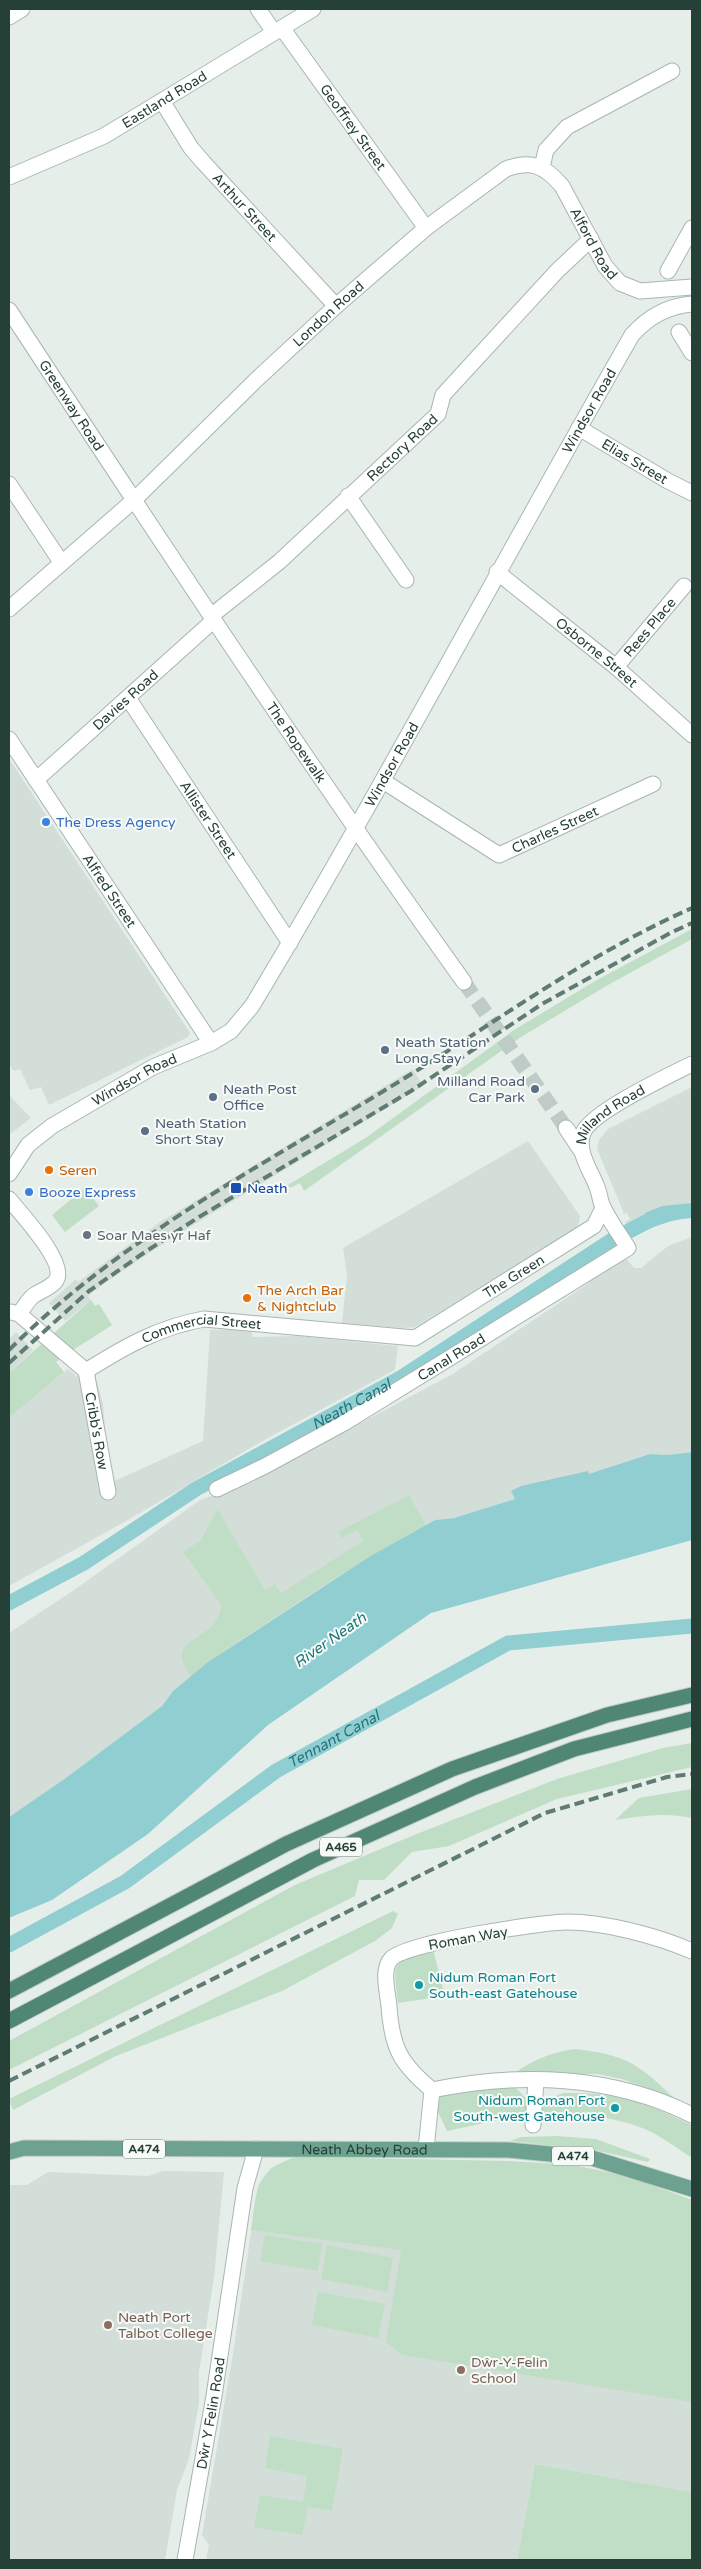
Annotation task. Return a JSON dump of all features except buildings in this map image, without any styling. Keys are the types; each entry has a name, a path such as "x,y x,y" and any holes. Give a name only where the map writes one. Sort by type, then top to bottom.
{"highway":[{"name":"A465","path":"9,1991 286,1844 452,1769 607,1715 692,1695"},
{"name":"A465","path":"9,2021 313,1860 474,1787 574,1749 692,1719"}],"main road":[{"name":"Neath Abbey Road","path":"9,2152 32,2148 508,2150 592,2158 692,2189"}],"street":[{"path":"9,16 22,9"},
{"name":"Geoffrey Street","path":"258,9 278,30 426,228"},
{"name":"Eastland Road","path":"9,177 104,136 313,9"},
{"path":"542,167 546,150 567,127 672,71"},
{"name":"Arthur Street","path":"162,101 191,148 336,306"},
{"name":"London Road","path":"9,609 133,500 256,379 426,228 506,169 520,164 542,167"},
{"name":"Alford Road","path":"542,167 562,186 613,277 630,288 640,291 692,287"},
{"path":"668,271 692,228"},
{"name":"Rectory Road","path":"212,618 279,562 438,414 444,395 557,271 591,239"},
{"name":"Windsor Road","path":"9,1174 17,1159 28,1145 62,1120 153,1067 211,1043 231,1031 252,1006 356,831 497,572 632,335 644,321 657,313 692,304"},
{"name":"Greenway Road","path":"9,310 133,500"},
{"path":"678,332 692,353"},
{"name":"Elias Street","path":"579,428 668,481 692,493"},
{"path":"9,484 61,562"},
{"path":"348,496 406,580"},
{"name":"The Ropewalk","path":"133,500 356,831 464,982"},
{"name":"Osborne Street","path":"497,572 616,667 692,735"},
{"name":"Rees Place","path":"616,667 684,586"},
{"name":"Davies Road","path":"36,780 128,698 212,618"},
{"name":"Allister Street","path":"128,698 290,943"},
{"name":"Alfred Street","path":"9,738 211,1043"},
{"name":"Charles Street","path":"383,781 499,856 653,784"},
{"name":"Milland Road","path":"628,1248 603,1208 598,1189 582,1153 581,1142 584,1132 590,1123 612,1108 692,1064"},
{"path":"566,1128 582,1153"},
{"path":"9,1199 52,1252 60,1270 57,1280 46,1290 34,1294 14,1313 86,1371"},
{"name":"The Green","path":"415,1338 594,1226 603,1208"},
{"name":"Canal Road","path":"216,1489 265,1466 344,1424 628,1248"},
{"name":"Commercial Street","path":"86,1371 138,1340 181,1323 204,1320 415,1338"},
{"name":"Cribb's Row","path":"86,1371 108,1492"},
{"name":"Roman Way","path":"432,2090 408,2070 395,2045 390,2019 386,1969 390,1960 398,1952 436,1942 567,1922 618,1929 692,1951"},
{"path":"534,2125 536,2080"},
{"path":"426,2149 432,2090 494,2082 572,2080 611,2086 662,2100 692,2115"},
{"name":"Dŵr Y Felin Road","path":"185,2560 214,2396 245,2188 256,2149"}],"shaded area":[{"path":"10,760 190,1033 188,1037 49,1105 41,1087 30,1090 20,1069 14,1071 9,1064"},
{"path":"413,1069 423,1086 170,1239 88,1296 91,1300 65,1321 49,1303 76,1279 78,1282 160,1222"},
{"path":"692,1087 692,1203 627,1225 625,1222 630,1219 627,1213 621,1215 624,1213 597,1149 599,1140 608,1129"},
{"path":"9,1095 31,1118 9,1135"},
{"path":"528,1141 580,1216 578,1229 415,1327 402,1328 342,1323 347,1275 343,1248"},
{"path":"692,1237 692,1452 669,1455 650,1454 589,1475 588,1472 515,1499 454,1518 435,1520 369,1557 208,1662 173,1691 162,1706 63,1780 9,1817 9,1633 74,1590 200,1500 251,1481 451,1375 589,1283 587,1279 623,1255 634,1268 641,1268 668,1246"},
{"path":"252,1329 252,1337 298,1336 398,1346 395,1370 266,1439 128,1520 9,1586 9,1418 68,1369 76,1376 95,1375 103,1404 110,1483 203,1441 210,1330"},
{"path":"16,1332 33,1350 9,1373 9,1339"},
{"name":"Dŵr-Y-Felin School","path":"296,2157 507,2161 573,2165 692,2200 692,2492 535,2464 517,2560 206,2560 209,2545 202,2535 233,2353 258,2185 271,2168"},
{"name":"Neath Port Talbot College","path":"163,2171 224,2172 214,2278 199,2372 199,2403 189,2459 177,2490 165,2560 9,2560 9,2185 27,2185 48,2172 148,2176"}],"green space":[{"path":"692,929 692,939 608,985 521,1037 304,1191 300,1183 290,1188 288,1185 367,1137 514,1030 595,981"},
{"path":"85,1188 99,1206 65,1232 52,1215"},
{"path":"91,1300 95,1306 99,1304 112,1325 56,1362 64,1372 9,1418 9,1373"},
{"path":"409,1495 426,1525 307,1596 210,1661 191,1676 184,1665 182,1656 184,1649 210,1628 219,1616 222,1606 183,1552 201,1540 218,1510 265,1590 275,1584 281,1593 363,1541 357,1530 342,1538 338,1532"},
{"path":"692,1743 692,1767 557,1799 449,1846 412,1852 384,1880 359,1880 355,1896 9,2070 9,2041 295,1885 414,1835 557,1779 663,1748"},
{"path":"692,1789 692,1818 663,1815 615,1820 639,1798"},
{"path":"393,1911 398,1914 392,1928 375,1941 282,1991 116,2056 13,2110 9,2099"},
{"name":"Nidum Roman Fort South-east Gatehouse","path":"433,1949 445,1996 398,2003 395,1978 398,1965 409,1957"},
{"path":"575,2049 608,2054 631,2063 652,2078 676,2100 622,2079 597,2074 511,2075 541,2058"},
{"path":"511,2087 517,2089 530,2102 527,2114 447,2131 437,2110 440,2097 448,2092"},
{"path":"564,2093 600,2094 631,2100 692,2125 692,2158 655,2134 624,2122 583,2115 543,2114 541,2110 548,2101"},
{"path":"557,2136 596,2139 650,2159 648,2162 594,2150 510,2141 521,2137"},
{"path":"296,2157 507,2161 573,2165 628,2176 692,2200 692,2402 402,2355 386,2342 401,2250 251,2230 260,2184 272,2168"},
{"path":"265,2235 322,2244 318,2271 260,2261"},
{"path":"327,2245 393,2258 387,2292 321,2279"},
{"path":"318,2292 385,2304 378,2338 312,2325"},
{"path":"270,2436 343,2449 332,2511 308,2507 302,2535 254,2527 260,2495 303,2502 307,2476 265,2468"},
{"path":"535,2464 692,2492 692,2560 517,2560"}],"water":[{"path":"692,1203 692,1218 662,1224 633,1237 627,1225 643,1218 645,1213 662,1206"},
{"name":"River Neath","path":"692,1452 692,1540 431,1613 268,1725 148,1834 52,1900 9,1918 9,1817 63,1780 162,1706 173,1691 208,1662 369,1557 435,1520 454,1518 515,1499 511,1491 521,1486 588,1471 589,1474 650,1454 669,1455"}],"waterway":[{"name":"Neath Canal","path":"9,1603 84,1563 196,1489 402,1377 612,1240 646,1222"},
{"name":"Tennant Canal","path":"9,1945 125,1882 276,1771 508,1643 692,1626"}],"tunnel":[{"path":"464,982 566,1128"}],"railway":[{"path":"9,1350 53,1309 99,1272 196,1204 400,1081 615,946 692,908"},
{"path":"9,1363 89,1291 199,1217 411,1091 542,1004 672,932 692,923"},
{"path":"9,2081 545,1813 667,1777 692,1774"}],"place":[{"name":"The Dress Agency","path":"46,822"},
{"name":"Neath Station Long Stay","path":"385,1050"},
{"name":"Milland Road Car Park","path":"535,1089"},
{"name":"Neath Post Office","path":"213,1097"},
{"name":"Neath Station Short Stay","path":"145,1131"},
{"name":"Seren","path":"49,1170"},
{"name":"Neath","path":"236,1188"},
{"name":"Booze Express","path":"29,1192"},
{"name":"Soar Maes yr Haf","path":"87,1235"},
{"name":"The Arch Bar & Nightclub","path":"247,1298"},
{"name":"Nidum Roman Fort South-east Gatehouse","path":"419,1985"},
{"name":"Nidum Roman Fort South-west Gatehouse","path":"615,2108"},
{"name":"Neath Port Talbot College","path":"108,2325"},
{"name":"Dŵr-Y-Felin School","path":"461,2370"}]}
